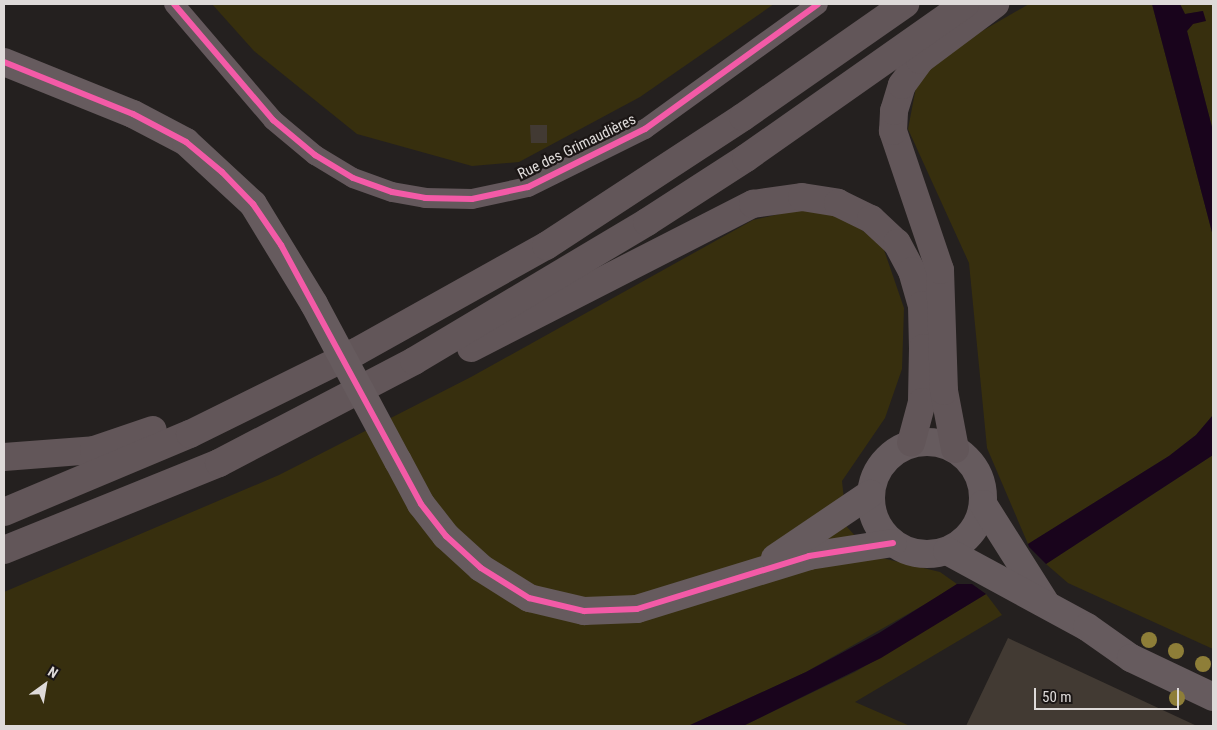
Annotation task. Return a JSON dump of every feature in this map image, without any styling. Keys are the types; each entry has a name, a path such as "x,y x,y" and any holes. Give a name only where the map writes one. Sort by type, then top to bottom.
{"highway":[{"path":"4,512 190,434 356,352 546,246 743,117 905,4"},
{"path":"4,550 220,463 414,362 647,222 754,152 965,4"},
{"path":"955,449 944,391 940,270 894,131 894,111 902,85 920,60 995,4"},
{"path":"414,362 461,353 753,204 802,197 838,203 871,219 897,243 912,271 922,305 923,348 922,402 911,443"},
{"path":"4,458 94,450 129,441 229,399 254,402"}],"street":[{"name":"Rue des Grimaudières","path":"174,4 273,120 315,155 353,178 392,192 425,198 472,199 528,187 645,129 818,4"},
{"path":"4,62 70,92 132,114 186,142 222,172 253,204 314,304 421,504 446,536 481,568 529,598 584,611 637,609 752,572 847,548 893,543"},
{"path":"4,79 70,92"},
{"path":"983,504 972,532 947,551 928,554 910,552 893,543 880,530 872,512 870,494 874,477 882,462 895,450 911,443 941,443 955,449 978,472 983,504 1046,604"},
{"path":"752,572 870,494"},
{"path":"947,551 1105,638 1131,658 1213,697"},
{"path":"1105,638 1138,645 1213,680"}],"shaded area":[{"path":"212,4 774,4 640,97 519,162 472,166 357,134 254,51"},
{"path":"1029,4 1152,4 1213,236 1213,415 1196,435 1169,456 1028,544 987,448 969,263 908,129 917,82 951,49"},
{"path":"1152,4 1180,4 1185,14 1203,11 1206,21 1193,24 1187,31 1213,131 1213,236"},
{"path":"1180,4 1213,4 1213,131 1187,31 1203,11 1185,14"},
{"path":"806,208 840,215 882,244 904,308 902,369 885,418 842,481 847,527 874,556 940,572 957,584 936,598 806,672 688,726 4,726 4,592 279,475 471,377 753,220"},
{"path":"1213,415 1213,455 1046,564 1029,547 1028,544 1169,456 1196,435"},
{"path":"1213,455 1213,649 1068,583 1046,564"},
{"path":"957,584 972,584 986,594 881,658 743,726 688,726 806,672 879,633"},
{"path":"986,594 1002,615 855,702 910,726 743,726 855,672"}],"building":[{"path":"530,125 547,125 547,143 531,143"},
{"path":"1008,638 1197,726 966,726"}],"cycle path":[{"path":"174,4 273,120 315,155 353,178 392,192 425,198 472,199 528,187 645,129 818,4"},
{"path":"4,62 133,114 186,142 222,172 253,204 281,245 421,504 446,536 481,568 529,598 584,611 637,609 809,556 893,543"}]}
